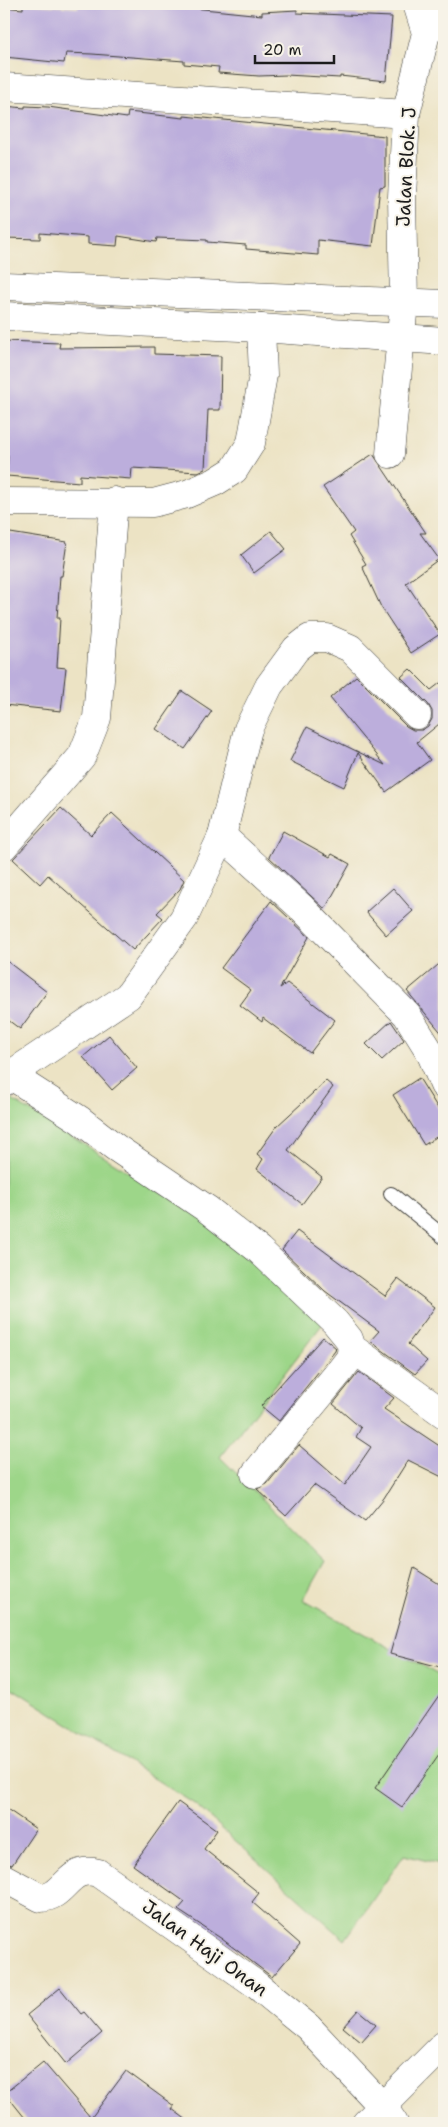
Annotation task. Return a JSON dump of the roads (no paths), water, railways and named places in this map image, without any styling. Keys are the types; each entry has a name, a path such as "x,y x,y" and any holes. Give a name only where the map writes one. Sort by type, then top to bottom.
{"street":[{"path":"418,4 426,33"},
{"path":"426,33 444,14"},
{"name":"Jalan Blok. J","path":"390,454 404,303 402,197 406,114 426,33"},
{"path":"4,87 406,114"},
{"path":"4,286 444,304"},
{"path":"4,316 261,328 444,341"},
{"path":"4,502 114,501 153,503 201,488 234,470 251,443 263,374 261,328"},
{"path":"4,846 82,756 97,718 114,501"},
{"path":"255,1474 350,1358 352,1348 349,1338 336,1322 259,1250 206,1209 115,1147 80,1120 7,1079 128,996 184,918 222,836 248,729 269,686 302,643 317,637 338,641 350,648 417,715"},
{"path":"222,836 302,908 407,1015 430,1052 444,1084"},
{"path":"352,1348 444,1414"},
{"name":"Jalan Haji Onan","path":"4,1878 41,1898 48,1898 56,1893 75,1874 83,1871 98,1873 254,1983 308,2027 381,2118"},
{"path":"381,2118 444,2045"}],"lane":[{"path":"391,1194 444,1236"}]}
